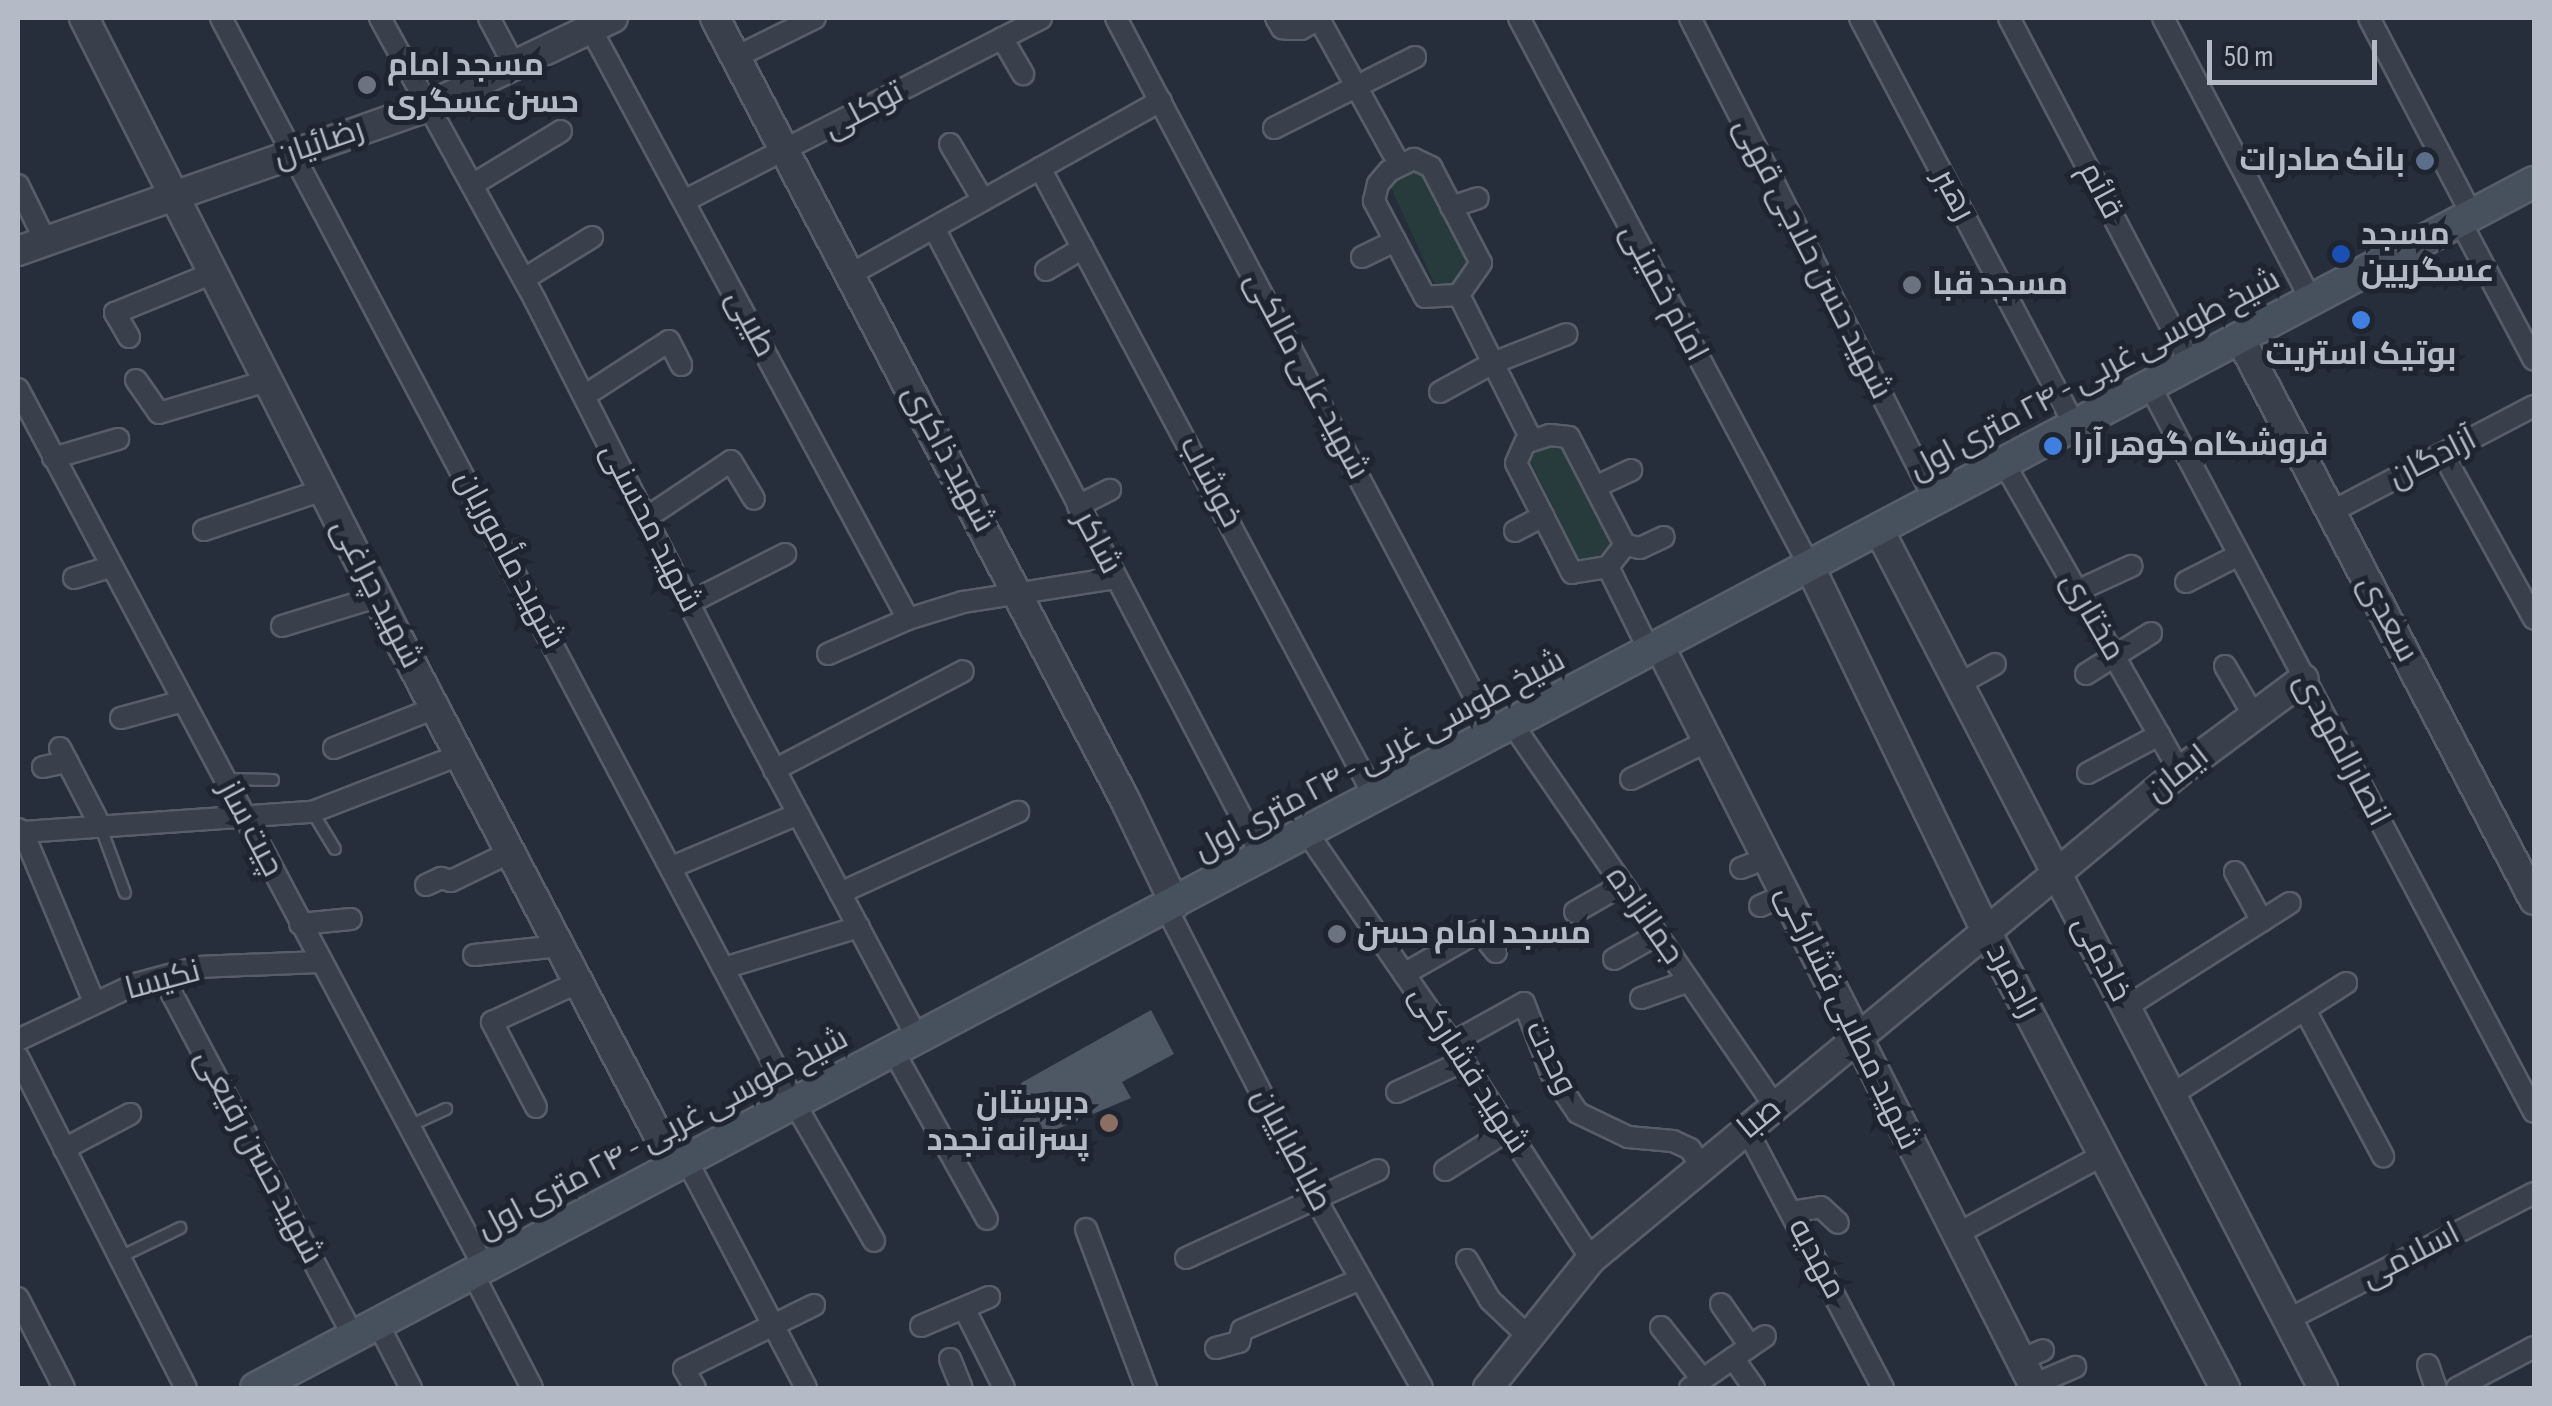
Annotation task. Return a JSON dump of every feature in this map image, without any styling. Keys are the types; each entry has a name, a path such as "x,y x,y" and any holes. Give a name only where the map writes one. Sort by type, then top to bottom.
{"main road":[{"name":"شیخ طوسی غربی - ۲۴ متری اول","path":"256,1388 297,1376 366,1330 478,1270 1376,799 2534,182"}],"street":[{"name":"شهید چراغی","path":"84,18 435,708 579,982 681,1164"},
{"name":"شهید مأموریان","path":"221,18 795,1104 874,1240"},
{"name":"شهید محسنی","path":"380,18 524,279 858,927 906,1045 987,1219"},
{"path":"488,18 514,64"},
{"name":"شهید ذاکری","path":"715,18 1017,592 1171,906"},
{"path":"736,57 815,18"},
{"name":"توکلی","path":"684,201 1041,18"},
{"name":"شهید علی مالکی","path":"1118,18 1504,730"},
{"path":"1276,18 1282,28 1290,29 1320,18 1399,164"},
{"name":"امام خمینی","path":"1519,18 1810,567"},
{"name":"شهید حسن حلاجی قهی","path":"1690,18 1935,500"},
{"name":"رهبر","path":"1860,18 2074,426"},
{"name":"قائم","path":"2009,18 2191,364"},
{"path":"2163,18 2311,300"},
{"path":"2369,18 2534,360"},
{"name":"رضائیان","path":"18,251 428,106 596,22"},
{"name":"طیبی","path":"596,22 684,201 908,619"},
{"path":"1002,38 1023,74"},
{"path":"1274,128 1415,57"},
{"path":"851,274 1161,102"},
{"path":"472,185 561,131"},
{"path":"950,144 983,200"},
{"path":"1414,160 1431,168 1481,263 1459,295 1425,297 1374,201 1378,184 1399,164 1414,160"},
{"name":"خوشاب","path":"1040,168 1376,799"},
{"path":"18,185 45,240"},
{"path":"1452,207 1478,198"},
{"name":"شاکر","path":"934,228 1264,858"},
{"path":"524,279 592,237"},
{"path":"1362,257 1395,241"},
{"path":"1046,270 1083,248"},
{"path":"129,337 115,313 213,273"},
{"path":"1459,295 1531,438"},
{"path":"1440,392 1493,363 1567,334"},
{"name":"سعدی","path":"2240,338 2534,900"},
{"path":"584,396 669,342 682,366"},
{"path":"136,380 160,413 267,380"},
{"name":"انصارالمهدی","path":"2150,386 2534,1112"},
{"name":"چیت ساز","path":"18,389 408,1126 532,1388"},
{"name":"آزادگان","path":"2331,512 2534,406"},
{"path":"1531,438 1570,437 1625,545"},
{"path":"1531,438 1516,463 1572,573 1608,568 1625,545"},
{"path":"53,458 118,439"},
{"path":"2443,454 2534,619"},
{"path":"646,518 731,460 754,499"},
{"name":"مختاری","path":"2004,462 2180,771"},
{"path":"1595,487 1631,470"},
{"path":"204,530 323,490"},
{"path":"1078,506 1110,490"},
{"path":"1515,531 1543,516"},
{"name":"خادمی","path":"1879,530 2322,1388"},
{"path":"1625,545 1640,548 1664,537"},
{"path":"689,604 785,554"},
{"path":"2186,582 2238,555"},
{"path":"2077,591 2131,566"},
{"path":"74,578 111,567"},
{"name":"رادمرد","path":"1810,567 1986,931 2225,1388"},
{"path":"1608,568 1655,649"},
{"path":"828,654 908,619 1017,592 1116,578"},
{"path":"282,626 378,597"},
{"path":"2086,674 2151,634"},
{"name":"شهید مطلبی فشارکی","path":"1655,649 1708,741 1754,863 1773,900 1858,1038 1955,1235 2033,1371"},
{"path":"1959,684 1995,664"},
{"path":"2226,666 2254,716"},
{"path":"774,770 963,671"},
{"name":"ایمان","path":"2056,873 2180,771 2304,679"},
{"path":"120,718 183,701"},
{"path":"334,748 435,708"},
{"name":"جمالزاده","path":"1504,730 1622,885 1775,1106"},
{"path":"2088,773 2159,734"},
{"path":"1631,779 1708,741"},
{"path":"94,1002 20,831 312,812 460,754"},
{"path":"43,767 63,755 101,827"},
{"path":"840,893 1018,812"},
{"path":"672,867 798,814"},
{"name":"شهید فشارکی","path":"1308,834 1458,1052 1590,1258"},
{"path":"426,885 441,878 451,881 511,852"},
{"path":"2235,872 2262,921"},
{"name":"صبا","path":"1488,1388 1590,1258 2056,873"},
{"path":"1575,912 1622,885"},
{"path":"2126,1007 2290,904"},
{"name":"طباطباییان","path":"1171,906 1314,1196 1422,1388"},
{"path":"300,924 351,919"},
{"path":"724,968 858,927"},
{"path":"1404,974 1479,931 1496,952"},
{"path":"1614,960 1656,935"},
{"path":"474,955 560,946"},
{"name":"نکیسا","path":"18,1040 94,1002 163,976 198,967 319,962"},
{"name":"شهید حسن رفیعی","path":"163,976 366,1330 411,1388"},
{"path":"1641,998 1689,981"},
{"path":"536,1107 492,1022 579,982"},
{"path":"2171,1095 2346,983"},
{"name":"وحدت","path":"1458,1052 1524,1003 1551,1073 1578,1113 1628,1137 1673,1141 1690,1149 1702,1167"},
{"path":"2305,1010 2384,1156"},
{"path":"1397,1092 1458,1052"},
{"path":"18,1057 186,1388"},
{"path":"64,1148 130,1114"},
{"path":"1446,1170 1508,1130"},
{"name":"مهدیه","path":"1748,1130 1882,1388"},
{"path":"1955,1235 2103,1154"},
{"path":"681,1164 806,1388"},
{"path":"1186,1258 1314,1196 1378,1170"},
{"name":"اسلامی","path":"2287,1320 2534,1193"},
{"path":"1791,1212 1820,1207 1838,1224"},
{"path":"1086,1229 1146,1388"},
{"path":"1467,1260 1490,1300 1529,1337"},
{"path":"1216,1348 1239,1342 1242,1330 1361,1279"},
{"path":"921,1326 989,1297"},
{"path":"18,1298 64,1388"},
{"path":"1721,1304 1749,1347 1754,1388"},
{"path":"695,1388 684,1369 814,1305"},
{"path":"964,1308 1004,1388"},
{"path":"1661,1327 1696,1384 1749,1347"},
{"path":"2457,1388 2534,1347"},
{"path":"950,1359 962,1388"},
{"path":"2428,1365 2436,1388"},
{"path":"2033,1371 2074,1367"}],"lane":[{"path":"223,780 273,780"},
{"path":"312,812 335,849"},
{"path":"101,827 125,893"},
{"path":"408,1126 446,1109"},
{"path":"120,1257 180,1228"}],"shaded area":[{"path":"1409,170 1420,170 1469,267 1452,285 1438,291 1389,183"},
{"path":"1563,444 1614,542 1596,559 1580,561 1530,460 1538,449"}],"building":[{"path":"1151,1010 1174,1054 1122,1082 1131,1098 1045,1134 1039,1121 1026,1127 1014,1105 1026,1098 1021,1083"}],"place":[{"name":"مسجد امام حسن عسگری","path":"367,85"},
{"name":"بانک صادرات","path":"2425,161"},
{"name":"مسجد عسگریین","path":"2341,254"},
{"name":"مسجد قبا","path":"1912,285"},
{"name":"بوتیک استریت","path":"2361,320"},
{"name":"فروشگاه گوهر آرا","path":"2053,446"},
{"name":"مسجد امام حسن","path":"1337,934"},
{"name":"دبرستان پسرانه تجدد","path":"1109,1123"}]}
